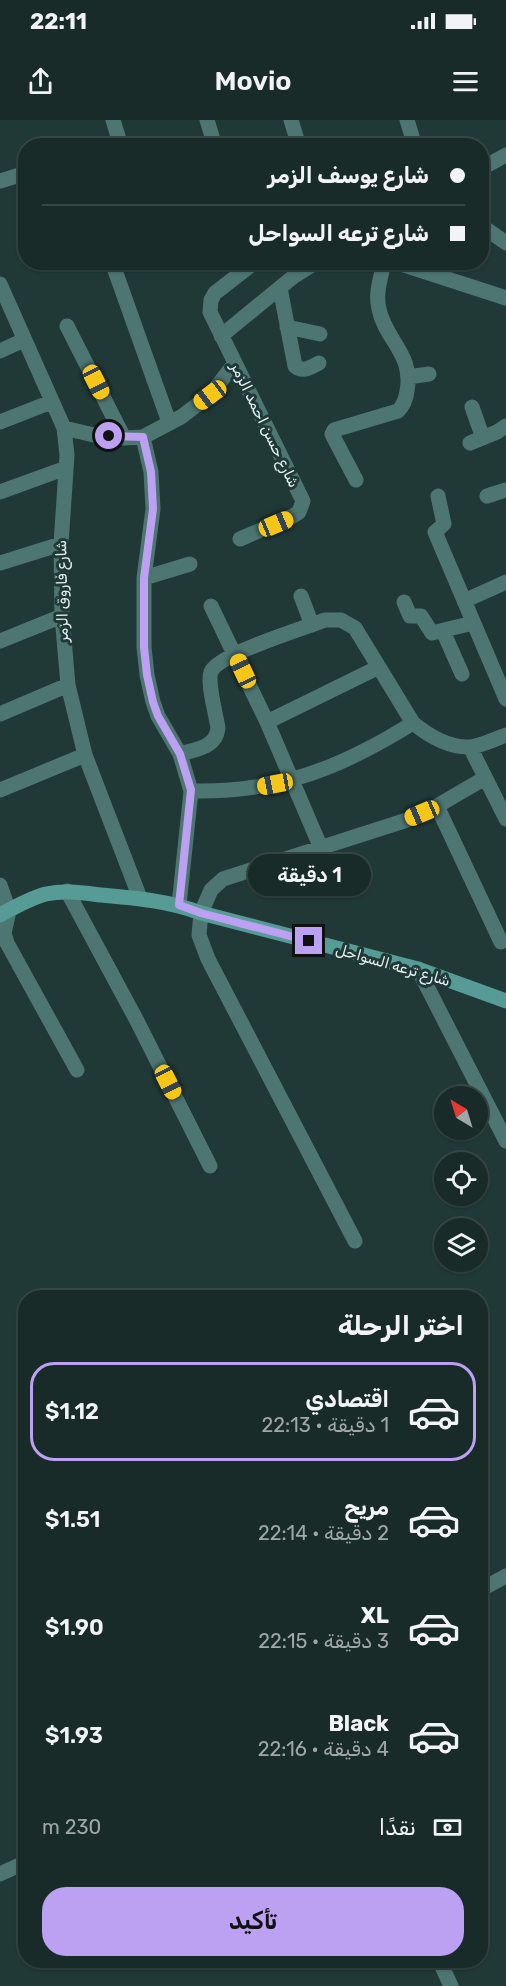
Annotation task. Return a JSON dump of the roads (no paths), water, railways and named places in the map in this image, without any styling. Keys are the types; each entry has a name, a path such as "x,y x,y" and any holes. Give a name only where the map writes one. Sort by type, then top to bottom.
{"main road":[{"name":"شارع ترعه السواحل","path":"4,913 37,898 68,891 140,898 179,905 201,913 418,969 506,1001"}],"street":[{"path":"113,120 119,138"},
{"path":"207,120 213,138"},
{"path":"291,120 297,138"},
{"path":"412,122 414,138"},
{"path":"489,164 506,155"},
{"path":"0,181 18,175"},
{"path":"489,231 506,243"},
{"path":"115,270 169,422"},
{"name":"شارع حسن احمد الزمر","path":"240,539 293,516 299,512 303,501 210,312 211,300 215,293 245,270"},
{"path":"221,336 304,270"},
{"path":"356,480 332,434 334,430 398,411 403,406 408,389 403,354 386,327 378,308 378,289 382,270"},
{"path":"420,270 506,298"},
{"name":"شارع فاروق الزمر","path":"1,287 64,428 67,441 61,544 62,616 68,685 85,754 140,898"},
{"path":"280,288 295,366 304,370 319,363"},
{"path":"68,326 124,438"},
{"path":"287,327 320,334"},
{"path":"0,351 24,340"},
{"path":"64,428 94,435 143,437 181,417 210,395 235,363"},
{"path":"408,377 429,374"},
{"path":"0,422 51,402"},
{"path":"472,407 477,440 506,426"},
{"path":"143,437 151,472 153,509 144,578 144,647 149,684 158,716 180,754 191,790 179,905"},
{"path":"0,492 66,468"},
{"path":"487,496 506,490"},
{"path":"438,496 444,525 435,532 506,699"},
{"path":"0,563 61,544"},
{"path":"144,578 189,564"},
{"path":"464,601 506,582"},
{"path":"301,596 312,625"},
{"path":"404,602 410,616 421,615 431,633 473,622"},
{"path":"211,606 267,722 321,848"},
{"path":"0,641 62,616"},
{"path":"180,754 209,745 214,740 218,728 210,676 215,666 235,654 326,620 341,620 355,628 413,723 425,733 438,741 470,747 506,735"},
{"path":"443,631 462,674"},
{"path":"267,722 379,667"},
{"path":"0,714 68,685"},
{"path":"191,790 223,792 292,780 335,766 375,747 413,723"},
{"path":"470,747 506,819"},
{"path":"0,790 85,754"},
{"path":"355,1241 208,959 199,935 201,913 211,890 223,879 407,820 437,806 485,778"},
{"path":"437,806 501,942"},
{"path":"0,885 7,943 77,1070"},
{"path":"68,891 210,1166"},
{"path":"418,969 506,1142"},
{"path":"488,1586 506,1576"},
{"path":"0,1874 18,1866"},
{"path":"442,1968 451,1986"}]}
